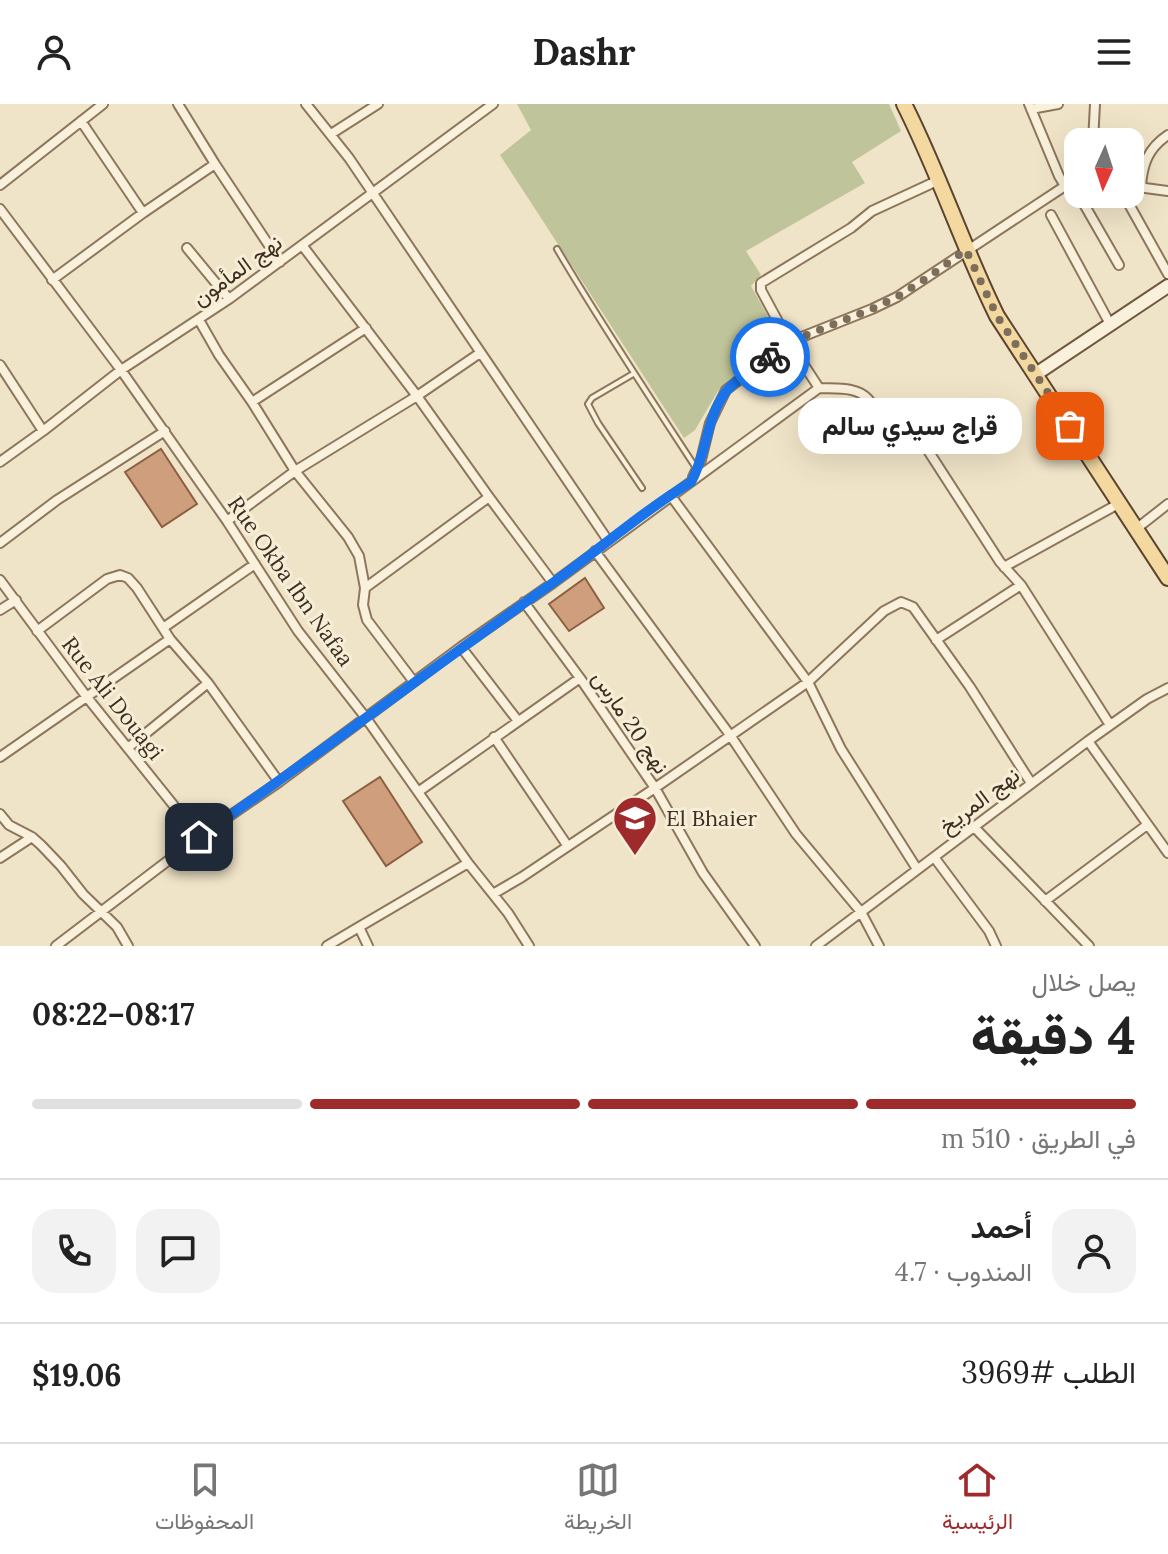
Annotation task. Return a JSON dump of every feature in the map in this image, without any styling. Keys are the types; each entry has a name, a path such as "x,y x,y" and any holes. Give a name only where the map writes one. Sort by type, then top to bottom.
{"main road":[{"path":"907,105 966,250 997,316 1168,578"},
{"path":"1036,374 1168,286"}],"street":[{"path":"0,185 103,104"},
{"path":"178,104 280,262"},
{"path":"306,104 349,158 609,542"},
{"path":"331,134 378,104"},
{"name":"نهج المأمون","path":"0,462 121,370 229,299 493,104"},
{"path":"1058,104 1030,106 1048,150 1064,173"},
{"path":"1094,128 1095,104"},
{"path":"81,121 143,213"},
{"path":"1144,165 1152,148 1168,135"},
{"path":"52,280 215,164"},
{"path":"819,388 789,342 760,286 763,281 851,228 872,211 939,180"},
{"path":"1144,188 1168,191"},
{"path":"691,482 698,470 710,423 726,390 789,342 897,297 1064,190"},
{"path":"1086,208 1119,265"},
{"path":"1131,208 1168,274"},
{"name":"Rue Okba Ibn Nafaa","path":"0,209 165,431 298,631 366,718 529,946"},
{"path":"1051,215 1110,324"},
{"path":"302,245 553,583"},
{"path":"187,248 229,299"},
{"path":"199,320 295,471 348,537 359,556 367,620 414,682"},
{"path":"252,402 366,328"},
{"path":"227,521 295,471 480,353"},
{"path":"0,365 43,431"},
{"path":"56,946 199,837 819,388 852,390 862,394 882,420 918,435 1004,567 1021,585 1110,725"},
{"path":"0,543 57,500 165,431"},
{"path":"671,496 808,682 841,749 917,869"},
{"path":"365,588 489,497"},
{"path":"1004,567 1120,503"},
{"path":"1136,529 1168,504"},
{"path":"595,551 730,735 796,834 861,912 879,946"},
{"path":"163,628 255,564"},
{"path":"37,631 107,579 120,575 128,578 170,639 208,683 279,782"},
{"name":"Rue Ali Douagi","path":"0,580 86,696 199,837"},
{"path":"936,640 1021,585"},
{"path":"0,610 16,600"},
{"name":"نهج 20 مارس","path":"524,602 655,788 703,873 755,946"},
{"path":"493,894 655,788 808,682 896,603 913,607 970,687 1031,783"},
{"path":"1,754 170,639"},
{"path":"461,647 518,721"},
{"path":"418,792 580,678"},
{"path":"129,747 208,683"},
{"name":"نهج المريخ","path":"816,946 1088,741 1147,699 1168,688"},
{"path":"494,737 567,845"},
{"path":"1088,741 1168,853"},
{"path":"0,814 9,825 32,837 61,866 83,894 117,927 128,946"},
{"path":"1045,901 1147,825"},
{"path":"975,828 1089,946"},
{"path":"0,858 32,837"},
{"path":"934,857 989,931 996,946"},
{"path":"327,946 468,863"},
{"path":"359,927 368,946"}],"lane":[{"path":"557,249 633,374 698,470"},
{"path":"633,374 592,398 588,404 642,488"}],"green space":[{"path":"517,104 889,104 901,131 852,162 865,183 746,251 761,275 751,286 780,338 718,391 695,430 684,438 500,155 531,130"}],"building":[{"path":"161,449 197,504 162,527 125,472"},
{"path":"585,578 604,608 569,631 549,604"},
{"path":"380,777 422,842 386,866 343,801"}],"way so far":[{"path":"770,357 789,342 897,297 966,250 997,316 1070,426"}],"place":[{"name":"قراج سيدي سالم","path":"1070,426"},
{"name":"El Bhaier","path":"635,857"}],"route":[{"path":"199,837 691,482 698,470 710,423 726,390 770,357"}]}
